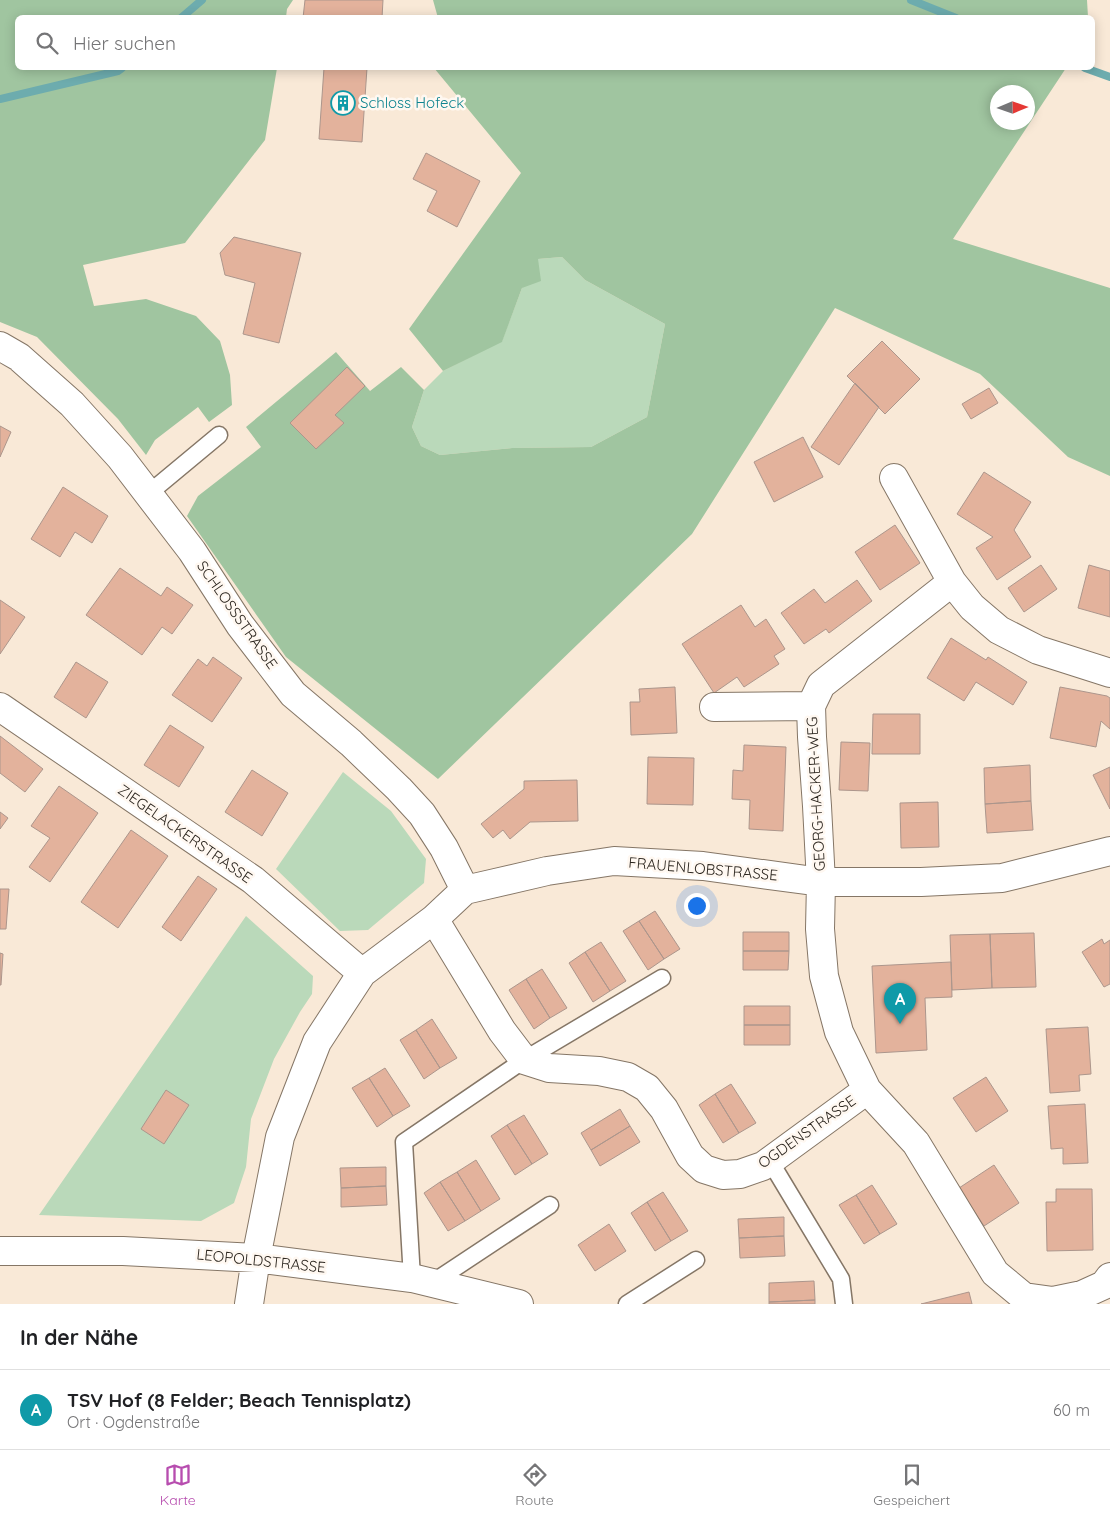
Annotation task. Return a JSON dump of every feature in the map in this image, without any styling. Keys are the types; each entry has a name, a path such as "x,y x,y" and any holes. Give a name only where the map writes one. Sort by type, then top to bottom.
{"street":[{"name":"SCHLOSSSTRASSE","path":"0,346 19,357 72,404 120,457 192,551 240,626 293,694 351,743 422,814 444,848 465,890"},
{"path":"894,478 952,582 972,607 999,630 1038,650 1110,674"},
{"name":"GEORG-HACKER-WEG","path":"821,882 812,738 812,706 821,685 952,582"},
{"name":"GEORG-HACKER-WEG","path":"714,707 812,706"},
{"name":"ZIEGELACKERSTRASSE","path":"0,707 253,880 362,974"},
{"name":"FRAUENLOBSTRASSE","path":"249,1304 256,1258 280,1137 317,1042 362,974 434,919 465,890 546,871 614,861 703,866 821,882 921,882 1002,878 1110,851"},
{"name":"OGDENSTRASSE","path":"821,882 820,929 824,976 839,1032 867,1090 916,1143 995,1274 1024,1297 1053,1301 1082,1295 1104,1285 1110,1277"},
{"path":"434,919 502,1031 524,1060"},
{"name":"OGDENSTRASSE","path":"524,1060 549,1068 599,1071 628,1077 647,1088 664,1109 690,1156 704,1169 723,1175 740,1174 763,1166 867,1090"},
{"name":"LEOPOLDSTRASSE","path":"0,1251 123,1250 256,1258 422,1281 519,1304"}],"lane":[{"path":"148,494 218,435"},
{"path":"550,1205 422,1281 404,1142 524,1060 662,978"},
{"path":"770,1161 841,1279 844,1304"},
{"path":"627,1304 696,1260"}],"green space":[{"path":"0,0 293,0 287,9 286,15 15,15 15,70 277,70 265,140 185,243 83,265 94,306 146,299 196,316 220,341 230,375 232,405 209,422 198,407 155,440 146,455 118,419 37,337 0,322"},
{"path":"433,0 1087,0 1088,15 437,15"},
{"path":"436,70 1065,70 1035,115 1035,85 990,85 990,130 1025,130 953,239 1110,288 1110,476 1068,457 980,374 835,308 692,534 438,779 286,657 187,516 198,496 261,447 246,427 336,352 370,391 401,367 424,390 412,427 421,446 440,455 512,448 591,447 647,417 665,324 585,280 562,257 538,259 541,281 522,288 502,342 443,371 409,329 521,173"},
{"path":"562,257 585,280 665,324 647,417 591,447 512,448 440,455 421,446 412,427 424,390 443,371 502,341 522,288 538,259"},
{"path":"343,772 391,811 426,859 424,883 368,930 340,931 276,869"},
{"path":"246,916 313,976 312,994 274,1059 251,1119 246,1167 234,1203 201,1221 39,1215"}],"building":[{"path":"305,0 383,0 382,15 303,15"},
{"name":"Schloss Hofeck","path":"324,70 367,70 362,142 319,139"},
{"path":"426,153 480,181 457,227 427,211 437,191 413,179"},
{"path":"234,237 301,253 279,343 243,334 255,283 225,275 220,253"},
{"path":"882,341 920,379 885,414 847,376"},
{"path":"347,367 365,386 335,415 344,423 316,449 290,423"},
{"path":"855,383 879,407 839,465 811,447"},
{"path":"989,388 998,403 971,419 962,404"},
{"path":"0,426 11,432 0,457"},
{"path":"803,437 823,477 774,502 754,462"},
{"path":"984,472 1031,502 1014,530 1031,557 997,580 976,548 993,537 957,514"},
{"path":"63,487 108,516 92,543 75,532 60,557 31,539"},
{"path":"895,525 920,563 880,590 855,552"},
{"path":"1041,565 1057,589 1024,612 1008,588"},
{"path":"1089,565 1110,571 1110,617 1078,608"},
{"path":"120,568 161,596 167,587 193,605 172,634 162,627 142,655 86,615"},
{"path":"857,580 872,601 829,633 826,629 804,644 781,613 814,589 825,603"},
{"path":"0,600 25,617 0,654"},
{"path":"741,605 755,627 766,619 785,649 774,656 779,664 744,687 737,677 714,693 682,644"},
{"path":"951,638 986,660 988,657 1027,682 1013,705 976,682 964,701 927,678"},
{"path":"213,657 242,678 212,722 172,695 198,659 207,666"},
{"path":"76,662 108,682 86,718 54,697"},
{"path":"675,687 677,733 631,735 630,702 640,702 639,689"},
{"path":"1060,687 1110,698 1110,729 1101,721 1096,747 1050,738"},
{"path":"873,714 920,714 920,754 872,754"},
{"path":"170,725 204,747 179,787 144,765"},
{"path":"0,736 43,769 25,792 0,773"},
{"path":"841,742 870,743 868,791 839,790"},
{"path":"744,745 786,747 783,831 749,829 750,800 732,799 733,770 743,771"},
{"path":"648,757 694,758 693,805 647,804"},
{"path":"1030,765 1031,801 985,804 984,768"},
{"path":"1110,767 1110,809 1093,775"},
{"path":"252,770 288,793 262,836 225,812"},
{"path":"577,780 578,821 530,822 510,839 503,830 493,838 481,824 524,789 524,781"},
{"path":"59,786 98,813 50,882 29,867 50,838 31,826"},
{"path":"1031,801 1033,830 987,833 985,804"},
{"path":"938,802 939,847 901,848 900,803"},
{"path":"0,812 8,818 0,829"},
{"path":"131,830 168,856 118,928 81,902"},
{"path":"198,876 217,889 181,941 162,927"},
{"path":"0,889 9,889 6,929 0,929"},
{"path":"655,911 680,949 664,959 639,921"},
{"path":"639,921 664,959 648,970 623,931"},
{"path":"743,932 789,932 789,951 743,951"},
{"path":"1034,933 1036,987 992,988 990,934"},
{"path":"990,934 992,988 952,990 950,935"},
{"path":"1102,939 1104,944 1110,940 1110,984 1104,987 1082,952"},
{"path":"601,942 626,981 610,991 585,952"},
{"path":"743,951 789,951 788,970 743,970"},
{"path":"585,952 610,991 593,1002 569,963"},
{"path":"0,953 3,954 1,985 0,985"},
{"path":"951,962 952,997 925,998 927,1050 876,1053 872,966"},
{"path":"542,969 567,1008 550,1018 526,979"},
{"path":"526,979 550,1018 534,1029 509,990"},
{"path":"744,1006 790,1006 790,1025 744,1025"},
{"path":"432,1019 457,1058 440,1068 416,1030"},
{"path":"744,1025 790,1025 790,1045 744,1045"},
{"path":"1088,1027 1091,1074 1079,1075 1080,1091 1050,1093 1046,1029"},
{"path":"416,1030 440,1068 424,1079 400,1040"},
{"path":"385,1068 410,1106 393,1116 369,1078"},
{"path":"986,1077 1008,1111 976,1132 953,1098"},
{"path":"369,1078 393,1116 377,1127 352,1088"},
{"path":"731,1084 756,1123 739,1133 715,1094"},
{"path":"166,1090 189,1105 164,1144 141,1129"},
{"path":"715,1094 739,1133 723,1143 699,1105"},
{"path":"1085,1104 1088,1163 1063,1164 1063,1148 1051,1149 1048,1106"},
{"path":"620,1109 630,1126 591,1150 581,1133"},
{"path":"524,1115 548,1154 532,1164 507,1125"},
{"path":"507,1125 532,1164 515,1175 491,1136"},
{"path":"630,1126 640,1142 600,1166 591,1150"},
{"path":"476,1160 500,1199 481,1211 457,1172"},
{"path":"994,1165 1019,1203 984,1226 959,1188"},
{"path":"386,1167 386,1186 341,1188 340,1168"},
{"path":"457,1172 481,1211 465,1221 440,1182"},
{"path":"440,1182 465,1221 448,1231 424,1193"},
{"path":"872,1185 897,1224 880,1234 856,1195"},
{"path":"386,1186 387,1205 341,1207 341,1188"},
{"path":"1056,1189 1092,1189 1093,1250 1047,1251 1046,1202 1056,1202"},
{"path":"663,1192 688,1231 671,1241 647,1202"},
{"path":"856,1195 880,1234 864,1244 839,1205"},
{"path":"647,1202 671,1241 655,1251 631,1213"},
{"path":"784,1217 784,1236 739,1238 738,1219"},
{"path":"609,1224 626,1251 595,1271 578,1245"},
{"path":"784,1236 785,1256 740,1258 739,1238"},
{"path":"814,1281 815,1300 769,1302 769,1283"},
{"path":"969,1292 972,1304 921,1304"},
{"path":"815,1300 815,1304 769,1304 769,1302"}],"waterway":[{"path":"184,15 202,0"},
{"path":"911,0 948,15"},
{"path":"0,99 119,70"},
{"path":"1091,70 1110,77"}],"place":[{"name":"Schloss Hofeck","path":"343,103"},
{"name":"TSV Hof (8 Felder; Beach Tennisplatz)","path":"900,1024"}]}
